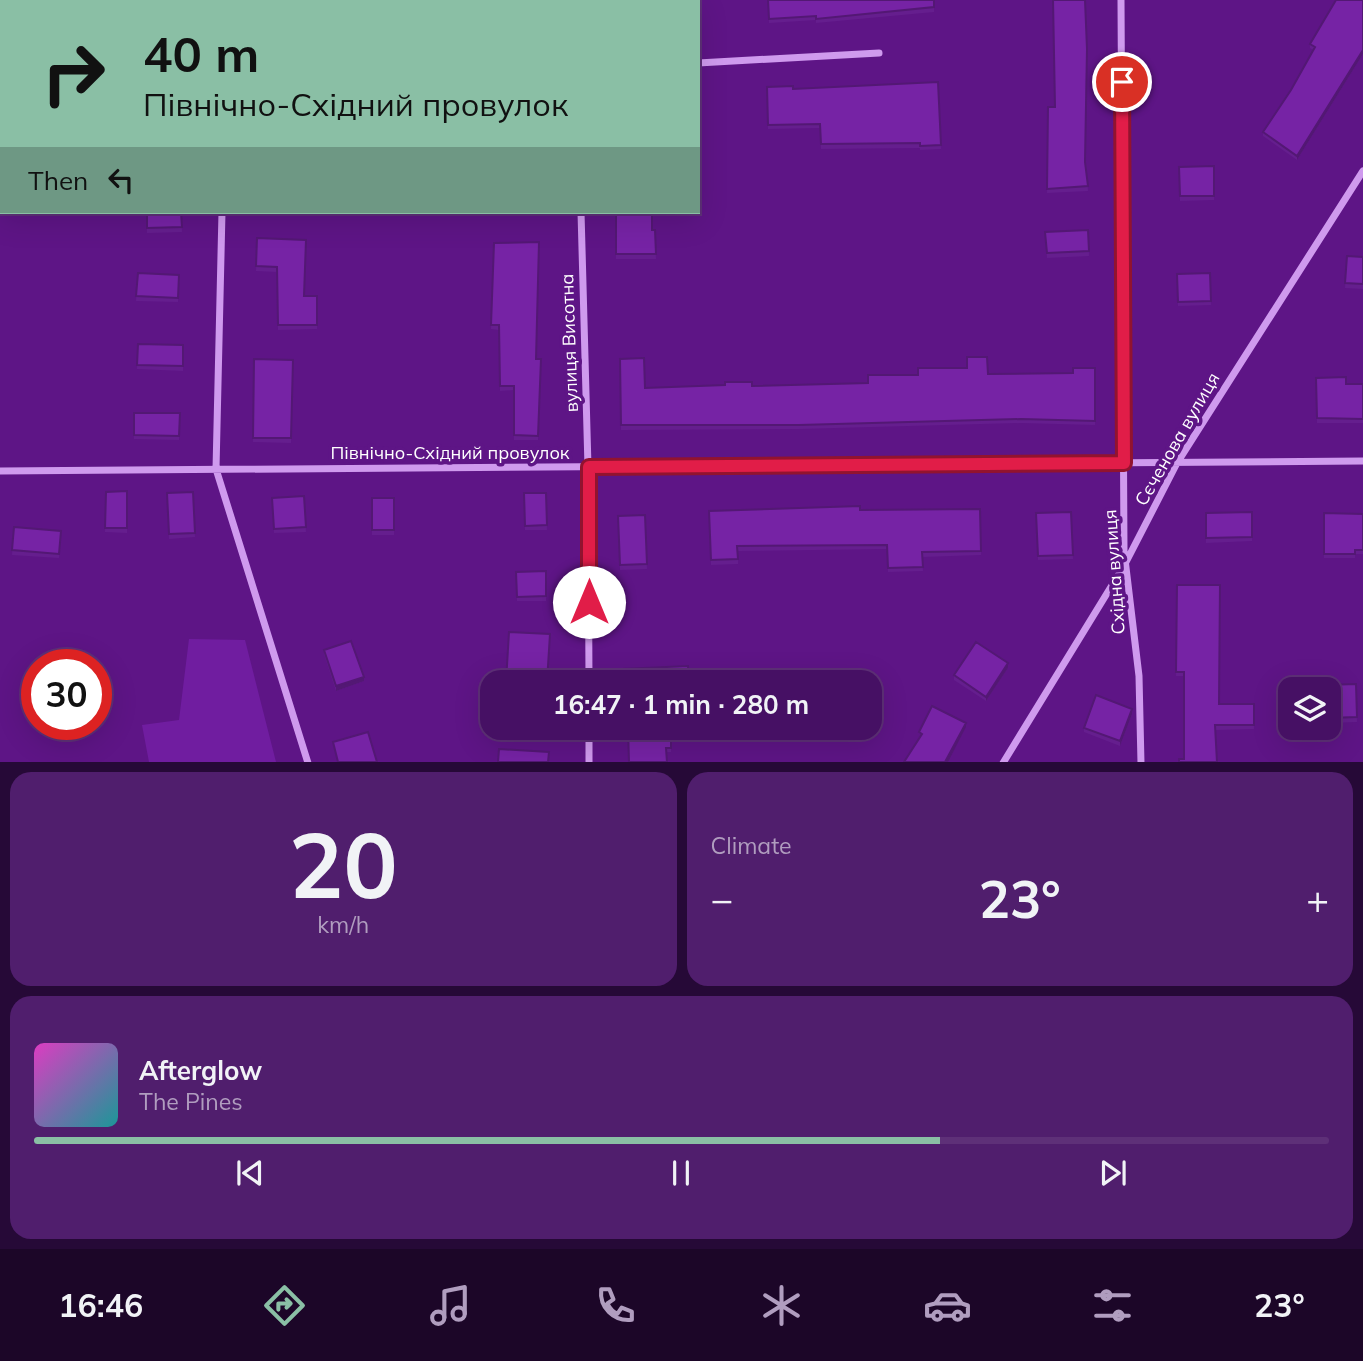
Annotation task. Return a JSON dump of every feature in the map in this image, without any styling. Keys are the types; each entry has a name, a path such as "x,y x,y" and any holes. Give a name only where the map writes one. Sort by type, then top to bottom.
{"street":[{"name":"Східна вулиця","path":"1121,0 1125,564 1139,676 1141,762"},
{"path":"700,63 879,53"},
{"name":"Сєченова вулиця","path":"1003,762 1125,564 1177,463 1363,171"},
{"path":"222,214 216,469 308,762"},
{"name":"вулиця Висотна","path":"581,214 589,467 589,670"},
{"name":"Північно-Східний провулок","path":"0,471 1363,461"},
{"path":"589,740 589,762"}],"shaded area":[{"path":"189,639 245,640 276,762 149,762 142,725 179,720"}],"building":[{"path":"768,0 934,0 934,7 816,19 816,16 769,19"},
{"path":"1053,0 1085,0 1085,162 1088,186 1047,189 1048,107 1055,107"},
{"path":"1336,0 1363,0 1363,50 1297,156 1263,132 1315,47 1310,44"},
{"path":"938,82 941,145 821,144 820,124 768,125 767,87 793,86 793,89"},
{"path":"1214,166 1214,196 1180,196 1179,167"},
{"path":"147,214 181,214 182,227 147,228"},
{"path":"616,214 652,214 656,254 616,254"},
{"path":"1088,230 1089,251 1047,253 1045,232"},
{"path":"257,238 306,240 304,296 317,296 317,325 278,325 277,267 256,266"},
{"path":"539,242 536,359 541,359 538,436 514,435 514,386 500,386 499,325 491,325 494,243"},
{"path":"1347,256 1363,257 1363,284 1345,283"},
{"path":"138,273 179,275 178,298 136,296"},
{"path":"1210,273 1211,301 1178,302 1177,274"},
{"path":"138,344 183,345 183,366 137,365"},
{"path":"967,357 987,357 988,374 1073,373 1073,368 1095,368 1095,421 1021,419 799,425 621,425 620,359 644,358 645,388 725,385 725,382 752,382 752,386 868,383 868,375 918,375 918,368 967,368"},
{"path":"254,359 293,360 291,438 253,438"},
{"path":"1346,377 1346,384 1363,384 1363,419 1317,418 1316,378"},
{"path":"134,413 180,413 179,436 134,435"},
{"path":"127,491 127,528 105,528 106,492"},
{"path":"193,492 195,533 169,534 167,493"},
{"path":"524,493 546,493 547,525 525,526"},
{"path":"304,496 306,527 274,529 272,498"},
{"path":"372,498 394,498 394,530 372,530"},
{"path":"860,506 860,510 980,509 981,551 922,552 923,567 888,568 887,545 737,546 738,559 711,560 709,511"},
{"path":"1071,512 1073,555 1038,556 1036,513"},
{"path":"1252,512 1252,537 1206,538 1206,513"},
{"path":"1324,513 1363,514 1363,550 1355,550 1355,554 1324,554"},
{"path":"645,515 647,564 620,565 618,516"},
{"path":"14,527 61,531 59,554 12,550"},
{"path":"546,571 546,596 517,597 516,572"},
{"path":"1177,585 1220,585 1219,704 1254,704 1254,725 1215,725 1217,762 1179,762 1179,759 1184,759 1184,672 1176,672"},
{"path":"509,632 550,634 548,670 507,670"},
{"path":"351,641 364,677 336,686 324,650"},
{"path":"976,642 1008,663 986,697 954,675"},
{"path":"688,666 688,670 623,670"},
{"path":"1341,684 1356,684 1357,717 1341,718"},
{"path":"1096,695 1132,709 1120,741 1084,728"},
{"path":"932,706 966,723 945,762 904,762 922,734 919,732"},
{"path":"368,732 377,762 338,762 333,742"},
{"path":"628,740 671,740 671,748 666,748 667,762 629,762"},
{"path":"499,749 549,752 548,762 498,762"}],"route":[{"path":"589,602 589,467 1124,463 1122,82"}]}
